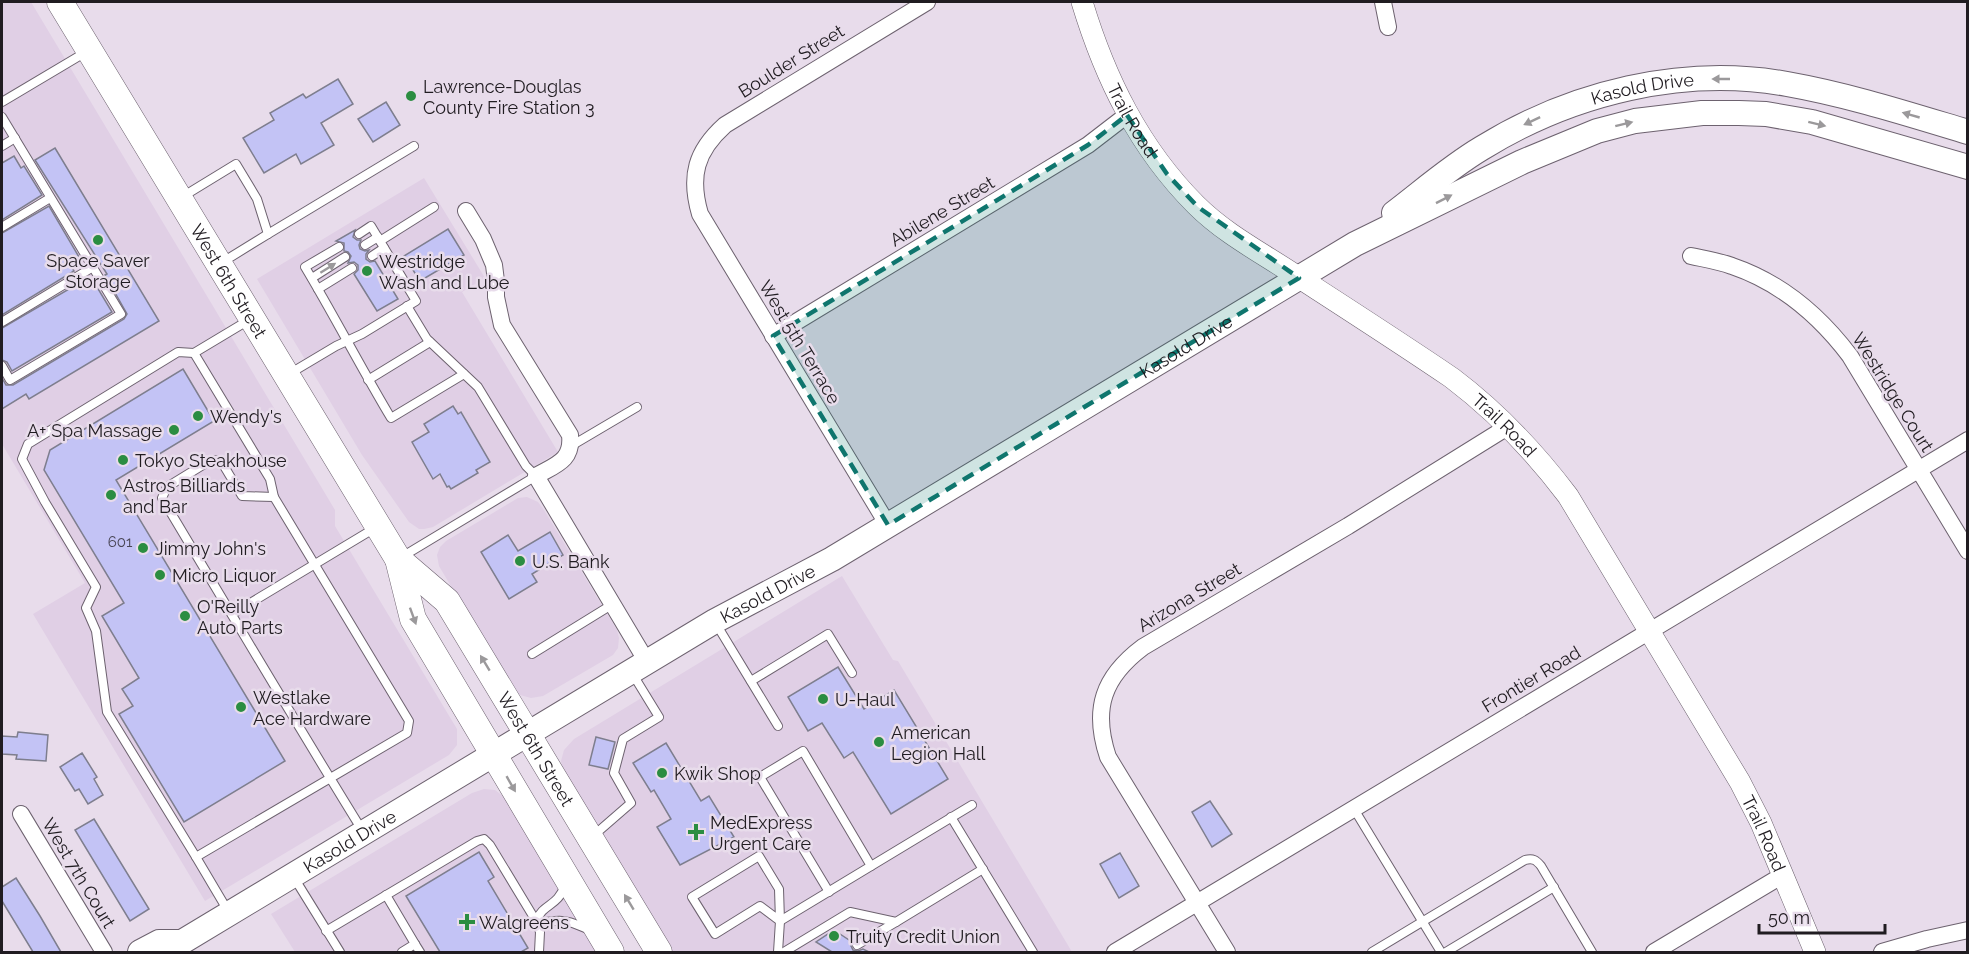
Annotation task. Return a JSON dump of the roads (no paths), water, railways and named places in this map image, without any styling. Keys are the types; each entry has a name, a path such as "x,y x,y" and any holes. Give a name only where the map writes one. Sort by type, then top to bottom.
{"main road":[{"name":"West 6th Street","path":"60,2 377,527 398,559 447,601 659,952"},
{"name":"Kasold Drive","path":"1354,244 1452,167 1508,132 1564,107 1641,86 1714,79 1750,79 1786,83 1844,95 1968,132"},
{"name":"Kasold Drive","path":"140,952 159,942 179,947 715,621 831,559 1354,244 1478,182 1554,148 1598,131 1635,121 1702,113 1766,114 1812,122 1968,166"},
{"name":"West 6th Street","path":"398,559 413,619 605,943"}],"street":[{"name":"Boulder Street","path":"695,172 702,151 712,136 725,125 927,2"},
{"name":"Trail Road","path":"1082,2 1106,71 1127,115 1167,174 1198,207 1237,237 1452,378 1509,426 1545,466 1568,496 1740,782 1761,823 1815,952"},
{"path":"1383,2 1388,27"},
{"name":"Abilene Street","path":"773,336 1088,145 1127,115"},
{"name":"West 5th Terrace","path":"695,172 695,196 700,214 888,525"},
{"path":"466,211 483,239 494,265 496,297 502,325 570,435 569,453 564,459 536,476 613,604 640,667"},
{"name":"Westridge Court","path":"1691,256 1732,266 1768,282 1796,299 1835,336 1850,356 1968,551"},
{"name":"Arizona Street","path":"1227,952 1108,757 1103,740 1101,711 1104,694 1114,675 1128,658 1143,647 1509,426"},
{"name":"Frontier Road","path":"1115,952 1968,440"},
{"name":"West 7th Court","path":"21,814 104,952"},
{"path":"1654,952 1783,875"},
{"path":"1882,952 1968,930"}],"lane":[{"path":"2,102 89,50"},
{"path":"2,117 121,314 10,381 2,366"},
{"path":"2,146 15,138"},
{"path":"219,265 414,146"},
{"path":"179,198 236,164 257,199 268,234"},
{"path":"2,227 50,198"},
{"path":"365,245 381,242 434,207"},
{"path":"286,376 416,301 371,226 359,234"},
{"path":"372,256 381,242"},
{"path":"339,246 305,267 353,354 392,418 464,374"},
{"path":"312,278 345,257"},
{"path":"2,322 93,267"},
{"path":"318,289 352,268"},
{"path":"398,559 536,476 526,466 478,387 430,342 407,306"},
{"path":"230,914 107,712 96,631 86,608 96,588 22,459 28,444 178,352 194,353 251,319"},
{"path":"368,380 430,342"},
{"path":"194,353 270,479 274,497 409,721 407,733 196,857"},
{"path":"571,446 637,407"},
{"path":"274,497 242,496 221,461 211,460 167,487 162,498 364,833"},
{"path":"232,614 377,527"},
{"path":"532,654 613,604"},
{"path":"715,621 778,726"},
{"path":"751,681 828,634 852,673"},
{"path":"591,838 631,803 614,773 622,739 659,717 640,667"},
{"path":"829,892 760,777 803,751 871,866"},
{"path":"780,921 972,805"},
{"path":"1354,809 1441,952"},
{"path":"951,817 1033,952"},
{"path":"326,931 484,839 490,845 536,921 540,932 539,952"},
{"path":"778,952 780,921 779,889 759,856 692,897 715,934 760,906 780,921"},
{"path":"1372,952 1531,858 1541,866 1592,952"},
{"path":"858,945 983,869"},
{"path":"293,876 339,952"},
{"path":"536,921 540,911 555,903 561,896 567,879"},
{"path":"1446,952 1554,887"},
{"path":"386,895 420,952"},
{"path":"784,952 850,912 896,922"},
{"path":"536,921 547,924 563,921 605,943"},
{"path":"402,952 415,944"}],"place":[{"name":"Lawrence-Douglas County Fire Station 3","path":"411,96"},
{"name":"Space Saver Storage","path":"98,240"},
{"name":"Westridge Wash and Lube","path":"367,271"},
{"name":"Wendy's","path":"198,416"},
{"name":"A+ Spa Massage","path":"174,430"},
{"name":"Tokyo Steakhouse","path":"123,460"},
{"name":"Astros Billiards and Bar","path":"111,495"},
{"name":"Jimmy John's","path":"143,548"},
{"name":"U.S. Bank","path":"520,561"},
{"name":"Micro Liquor","path":"160,575"},
{"name":"O'Reilly Auto Parts","path":"185,616"},
{"name":"U-Haul","path":"823,699"},
{"name":"Westlake Ace Hardware","path":"241,707"},
{"name":"American Legion Hall","path":"879,742"},
{"name":"Kwik Shop","path":"662,773"},
{"name":"MedExpress Urgent Care","path":"696,832"},
{"name":"Walgreens","path":"467,922"},
{"name":"Truity Credit Union","path":"834,936"}]}
